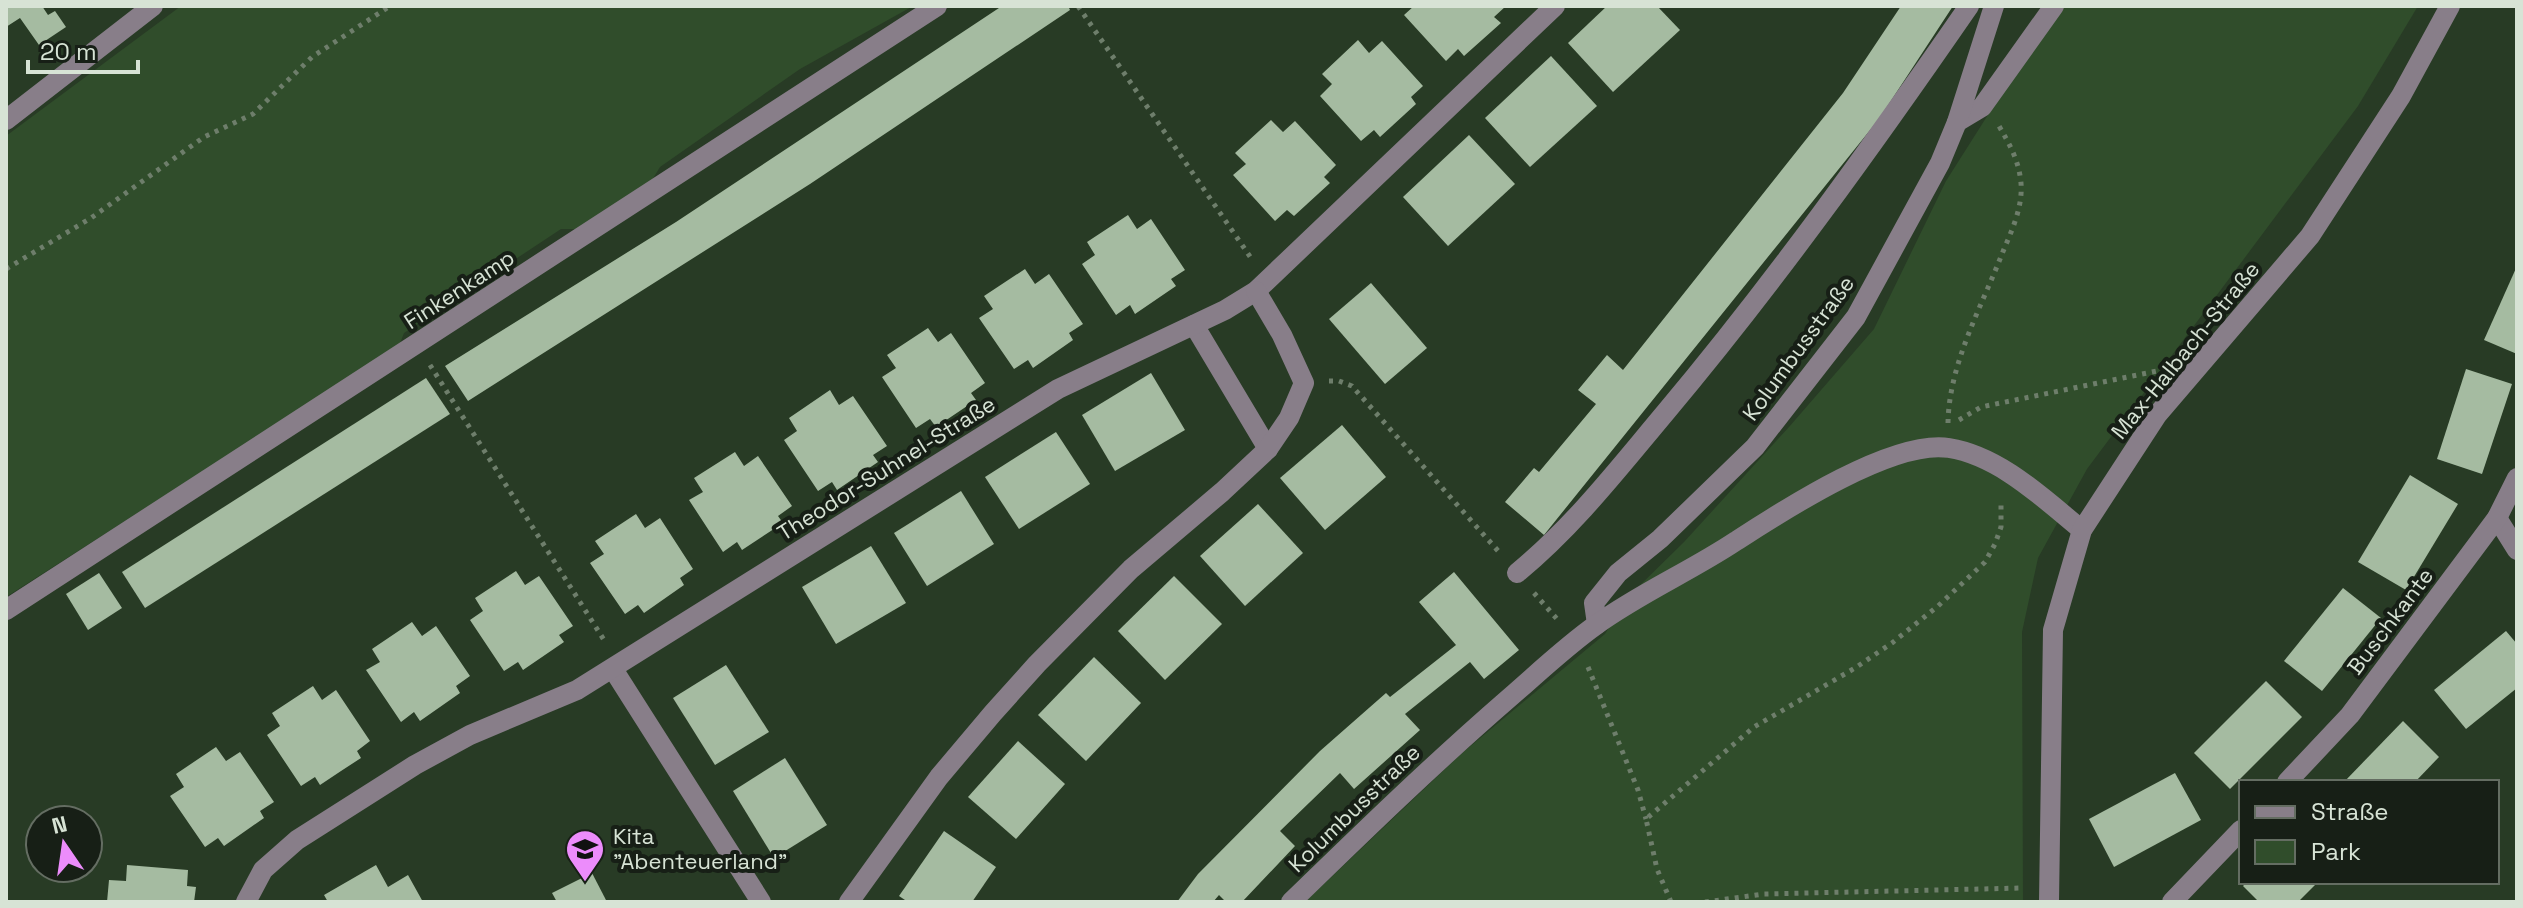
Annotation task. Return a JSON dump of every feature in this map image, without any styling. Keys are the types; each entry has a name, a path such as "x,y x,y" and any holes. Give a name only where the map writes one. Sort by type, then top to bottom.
{"street":[{"path":"6,120 130,13 153,6"},
{"name":"Finkenkamp","path":"6,610 937,6"},
{"name":"Theodor-Suhnel-Straße","path":"246,902 263,870 297,840 338,813 470,735 577,690 1058,389 1194,325 1262,286 1555,6"},
{"path":"1517,573 1570,526 1695,377 1803,238 1969,6"},
{"name":"Kolumbusstraße","path":"1597,624 1594,603 1618,573 1660,539 1755,447 1856,317 1940,163 1957,122 1994,6"},
{"path":"1957,122 1982,107 2054,6"},
{"name":"Max-Halbach-Straße","path":"2049,894 2053,630 2082,530 2157,415 2310,236 2401,96 2450,6"},
{"path":"849,902 939,777 1037,664 1131,569 1268,449 1289,418 1304,383 1262,286"},
{"path":"1194,325 1268,449"},
{"name":"Kolumbusstraße","path":"1291,902 1437,761 1579,648 1597,624 1694,568 1799,501 1842,479 1917,448 1948,448 1973,454 1998,467 2082,530"},
{"name":"Buschkante","path":"2289,780 2350,715 2497,518 2517,478"},
{"path":"2497,518 2517,550"},
{"path":"616,667 761,902"},
{"path":"2172,902 2239,832"}],"path":[{"path":"6,269 72,231 204,137 253,114 312,57 390,6"},
{"path":"1078,6 1262,286"},
{"path":"1948,448 1948,406 1955,371 2017,217 2021,186 2017,158 1999,126 1982,107"},
{"path":"418,345 616,667"},
{"path":"1948,448 1958,421 1981,407 2205,360"},
{"path":"1304,383 1339,381 1352,386 1517,573"},
{"path":"1646,819 1754,727 1892,643 1976,571 1995,544 2001,527 1998,467"},
{"path":"1532,591 1556,618"},
{"path":"1579,648 1626,761 1646,819 1657,869 1671,902"},
{"path":"1705,902 1764,894 2049,894"}],"green space":[{"path":"181,6 913,6 800,69 660,167 646,190 586,229 561,229 404,333 399,346 6,597 6,136"},
{"path":"2060,6 2418,6 2358,106 2087,469 2038,558 2022,632 2023,902 1305,902 1461,754 1605,634 1626,599 1684,542 1874,329 1946,181"}],"building":[{"path":"6,6 42,6 48,15 55,11 66,27 39,45 20,18 6,27"},
{"path":"1002,6 1068,6 1070,10 810,184 468,401 445,366 676,222"},
{"path":"1414,6 1506,6 1494,17 1501,23 1464,56 1458,49 1446,61 1404,15"},
{"path":"1607,6 1657,6 1680,30 1613,92 1568,43"},
{"path":"1901,6 1953,6 1879,119 1544,535 1505,502 1534,468 1539,472 1596,404 1578,390 1607,355 1623,370 1843,93"},
{"path":"1358,40 1369,53 1382,41 1423,86 1411,97 1416,104 1380,137 1374,130 1361,141 1320,96 1332,84 1322,74"},
{"path":"1551,56 1597,106 1530,167 1485,118"},
{"path":"1271,120 1283,132 1295,121 1336,165 1324,177 1330,183 1294,216 1287,210 1275,221 1233,175 1246,164 1235,153"},
{"path":"1469,135 1515,184 1448,246 1403,197"},
{"path":"1128,215 1137,229 1151,219 1185,270 1171,279 1176,286 1135,314 1130,305 1116,315 1082,264 1095,255 1087,242"},
{"path":"2517,266 2517,354 2484,340"},
{"path":"1025,269 1035,284 1049,274 1083,324 1069,333 1073,340 1033,368 1028,360 1014,369 979,318 993,309 984,296"},
{"path":"1371,283 1427,348 1385,384 1329,319"},
{"path":"928,328 938,342 951,333 985,383 971,393 976,400 936,427 930,419 916,428 882,377 896,368 887,355"},
{"path":"2466,369 2512,384 2482,474 2437,459"},
{"path":"1151,373 1185,430 1115,471 1082,415"},
{"path":"426,378 450,414 145,608 122,572"},
{"path":"830,390 839,405 853,396 887,446 873,455 878,462 837,490 832,482 818,491 784,440 797,431 789,418"},
{"path":"1342,425 1386,477 1325,530 1280,478"},
{"path":"1056,432 1090,484 1019,529 985,477"},
{"path":"735,452 744,466 758,456 792,506 778,516 783,523 742,550 737,542 723,552 689,500 703,492 694,478"},
{"path":"2410,475 2458,504 2406,590 2358,562"},
{"path":"961,491 994,544 927,586 894,533"},
{"path":"1258,504 1303,553 1245,606 1200,556"},
{"path":"636,514 645,528 660,518 693,569 680,578 684,585 644,613 638,605 625,614 590,563 604,554 595,541"},
{"path":"871,546 906,603 836,644 802,587"},
{"path":"516,571 525,585 539,576 573,626 559,635 564,642 523,670 518,662 504,671 470,620 483,611 475,598"},
{"path":"1454,572 1519,650 1484,679 1470,662 1405,714 1420,730 1354,789 1340,773 1280,831 1295,846 1242,902 1226,902 1219,895 1213,902 1177,902 1198,874 1320,751 1386,693 1390,697 1456,645 1419,602"},
{"path":"99,573 122,608 88,630 66,594"},
{"path":"1174,576 1222,624 1165,680 1118,631"},
{"path":"2343,588 2381,618 2322,691 2284,661"},
{"path":"412,622 422,636 436,626 470,676 456,686 460,693 420,721 414,712 401,722 366,670 380,662 372,649"},
{"path":"2506,631 2517,644 2517,688 2466,729 2434,690"},
{"path":"1094,657 1141,703 1086,761 1038,715"},
{"path":"726,665 769,732 715,765 673,698"},
{"path":"2266,681 2302,717 2230,789 2194,753"},
{"path":"313,686 322,700 336,690 370,741 357,751 361,758 320,785 315,777 301,786 267,735 280,726 272,713"},
{"path":"2403,721 2439,757 2417,780 2346,780"},
{"path":"1018,741 1065,784 1016,839 968,797"},
{"path":"216,747 226,761 240,752 274,802 260,811 264,818 224,846 218,838 205,847 170,796 184,787 176,774"},
{"path":"785,758 827,825 774,858 733,791"},
{"path":"2175,773 2201,820 2114,867 2089,819"},
{"path":"944,831 996,867 972,902 908,902 899,896"},
{"path":"127,865 188,870 187,886 196,887 194,902 107,902 109,880 126,881"},
{"path":"376,865 388,887 408,875 423,902 328,902 324,895"},
{"name":"Kita \"Abenteuerland\"","path":"592,873 607,902 557,902 552,893"},
{"path":"2316,884 2298,902 2259,902 2243,886"}],"place":[{"name":"Kita \"Abenteuerland\"","path":"585,883"}]}
